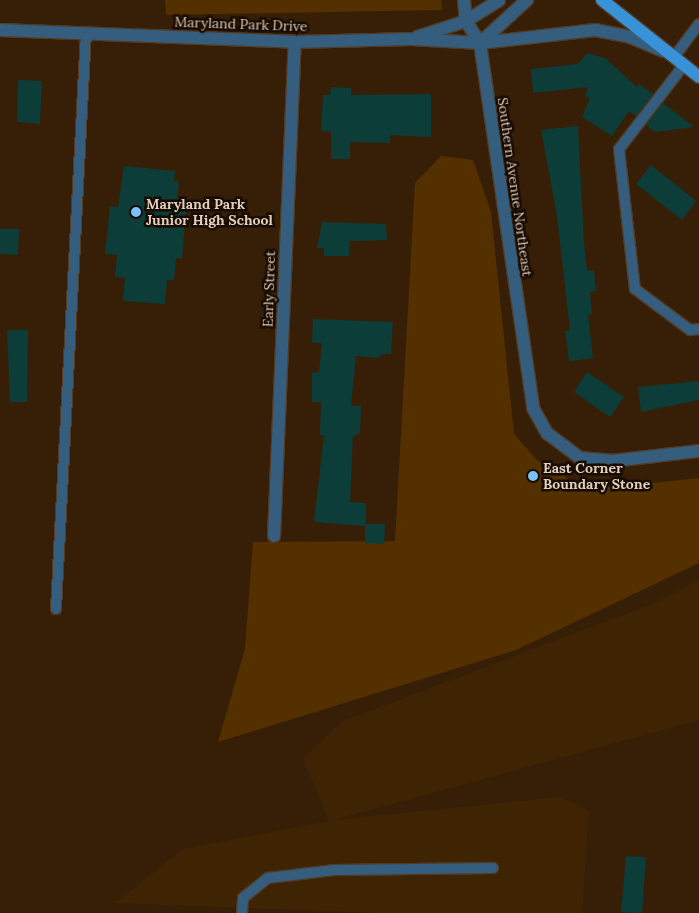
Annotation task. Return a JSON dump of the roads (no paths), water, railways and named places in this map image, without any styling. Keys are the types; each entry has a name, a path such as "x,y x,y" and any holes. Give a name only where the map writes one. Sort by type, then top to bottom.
{"main road":[{"path":"602,0 699,77"}],"street":[{"name":"Southern Avenue Northeast","path":"464,0 466,21 480,43 526,381 547,433 580,458 612,461 699,451"},
{"path":"410,39 466,21 498,0"},
{"path":"480,43 527,0"},
{"name":"Maryland Park Drive","path":"0,30 295,42 410,39 480,43 595,30 630,37 679,61"},
{"name":"Early Street","path":"274,536 295,42"}],"lane":[{"path":"699,24 679,61 620,149 635,290 690,330 699,329"},
{"path":"56,609 86,33"},
{"path":"242,913 243,898 268,878 335,870 492,868"}],"place":[{"name":"Maryland Park Junior High School","path":"136,212"},
{"name":"East Corner Boundary Stone","path":"533,476"}]}
